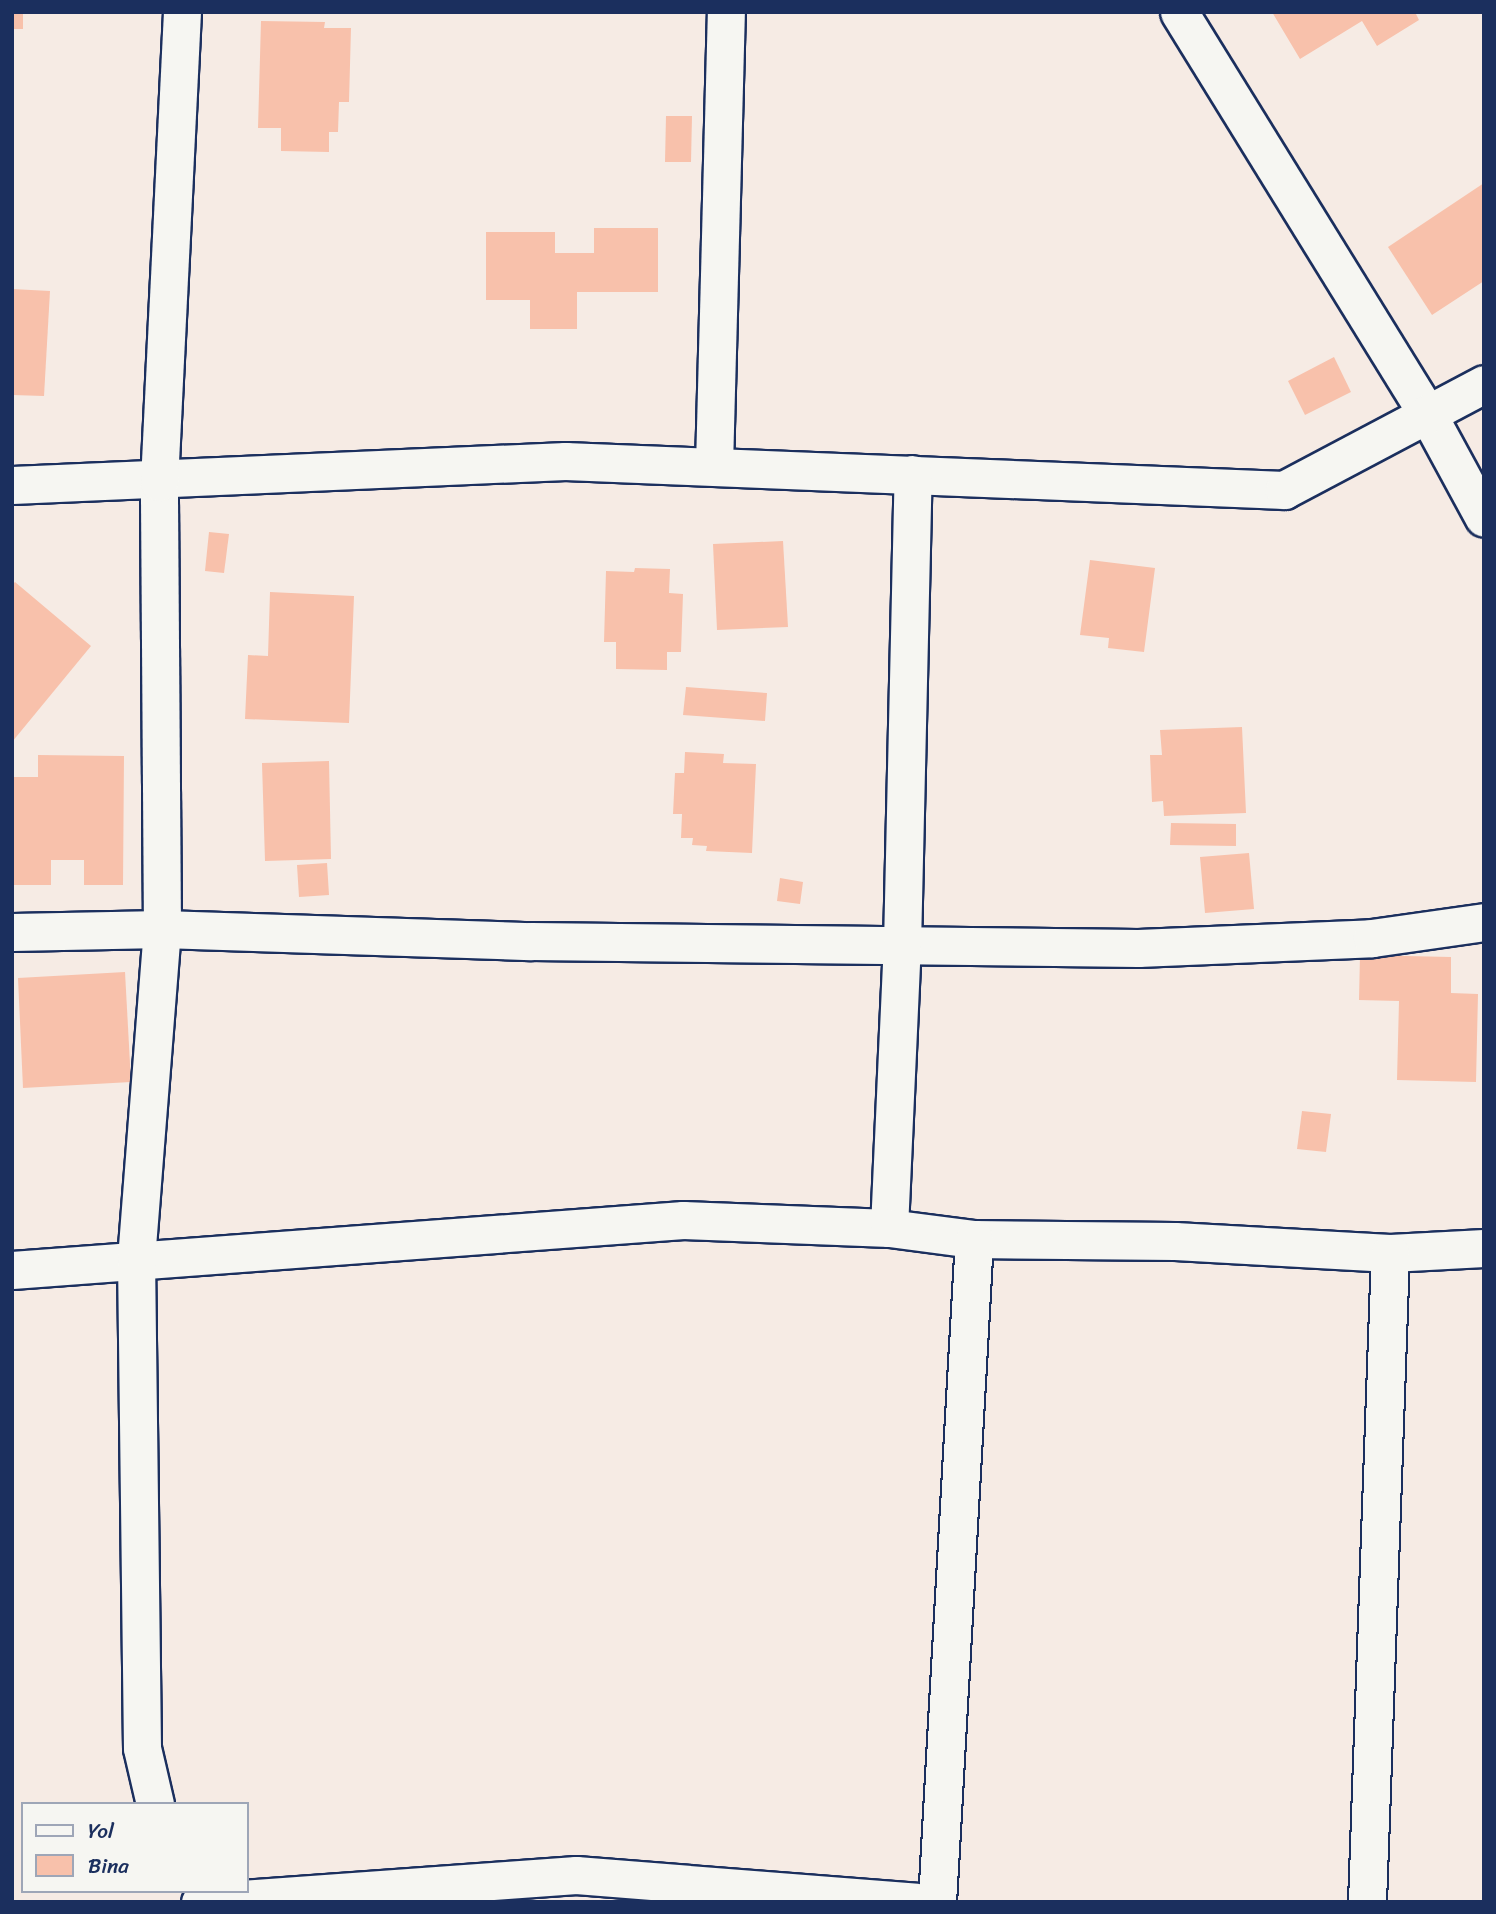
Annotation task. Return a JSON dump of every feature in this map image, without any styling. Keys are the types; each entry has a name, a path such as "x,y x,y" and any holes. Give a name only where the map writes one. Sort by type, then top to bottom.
{"street":[{"path":"155,1802 142,1748 135,1259 162,929 159,482 182,12"},
{"path":"714,466 726,12"},
{"path":"1179,12 1427,413 1484,518"},
{"path":"12,485 159,482 565,461 1284,490 1484,384"},
{"path":"889,1228 902,945 913,474"},
{"path":"12,932 162,929 531,941 1138,948 1372,938 1484,922"},
{"path":"12,1270 683,1220 889,1228 974,1239 1175,1241 1390,1253 1484,1248"},
{"path":"937,1902 974,1239"},
{"path":"1367,1902 1390,1253"},
{"path":"206,1898 576,1875 916,1902"}],"building":[{"path":"12,12 23,12 23,29 12,29"},
{"path":"1272,12 1415,12 1419,20 1377,46 1362,21 1300,59"},
{"path":"261,21 325,22 324,28 351,28 349,102 339,102 338,132 329,132 329,152 281,151 281,128 258,128"},
{"path":"666,116 692,116 691,162 665,162"},
{"path":"1484,183 1484,281 1432,315 1388,247"},
{"path":"594,228 658,228 658,292 577,292 577,329 530,329 530,300 486,300 486,232 555,232 555,253 594,253"},
{"path":"12,289 50,291 44,396 12,395"},
{"path":"1334,357 1351,392 1305,415 1288,381"},
{"path":"209,532 229,534 224,573 205,571"},
{"path":"783,541 788,627 717,630 713,544"},
{"path":"1090,560 1155,568 1144,652 1108,648 1109,638 1080,635"},
{"path":"635,568 670,569 669,593 683,594 681,652 667,652 667,670 616,669 616,642 604,642 606,571 634,572"},
{"path":"15,582 91,646 12,742 12,585"},
{"path":"270,592 354,596 349,723 245,719 248,655 268,656"},
{"path":"686,687 767,693 765,721 683,715"},
{"path":"1242,727 1246,813 1164,816 1163,801 1152,802 1150,755 1162,755 1160,730"},
{"path":"685,752 724,754 723,763 756,764 752,853 706,851 707,846 692,845 693,838 681,838 682,814 673,814 675,773 684,773"},
{"path":"38,755 124,756 123,885 84,885 84,860 51,860 51,885 12,885 13,777 38,777"},
{"path":"329,761 331,859 265,861 262,763"},
{"path":"1171,823 1236,824 1236,846 1170,845"},
{"path":"1249,853 1254,909 1205,913 1200,857"},
{"path":"327,863 329,895 299,897 297,865"},
{"path":"780,878 803,882 800,904 777,901"},
{"path":"1360,955 1451,957 1451,993 1478,994 1476,1082 1397,1080 1399,1001 1359,1000"},
{"path":"125,972 131,1082 23,1088 18,978"},
{"path":"1302,1111 1331,1114 1326,1152 1297,1149"}]}
